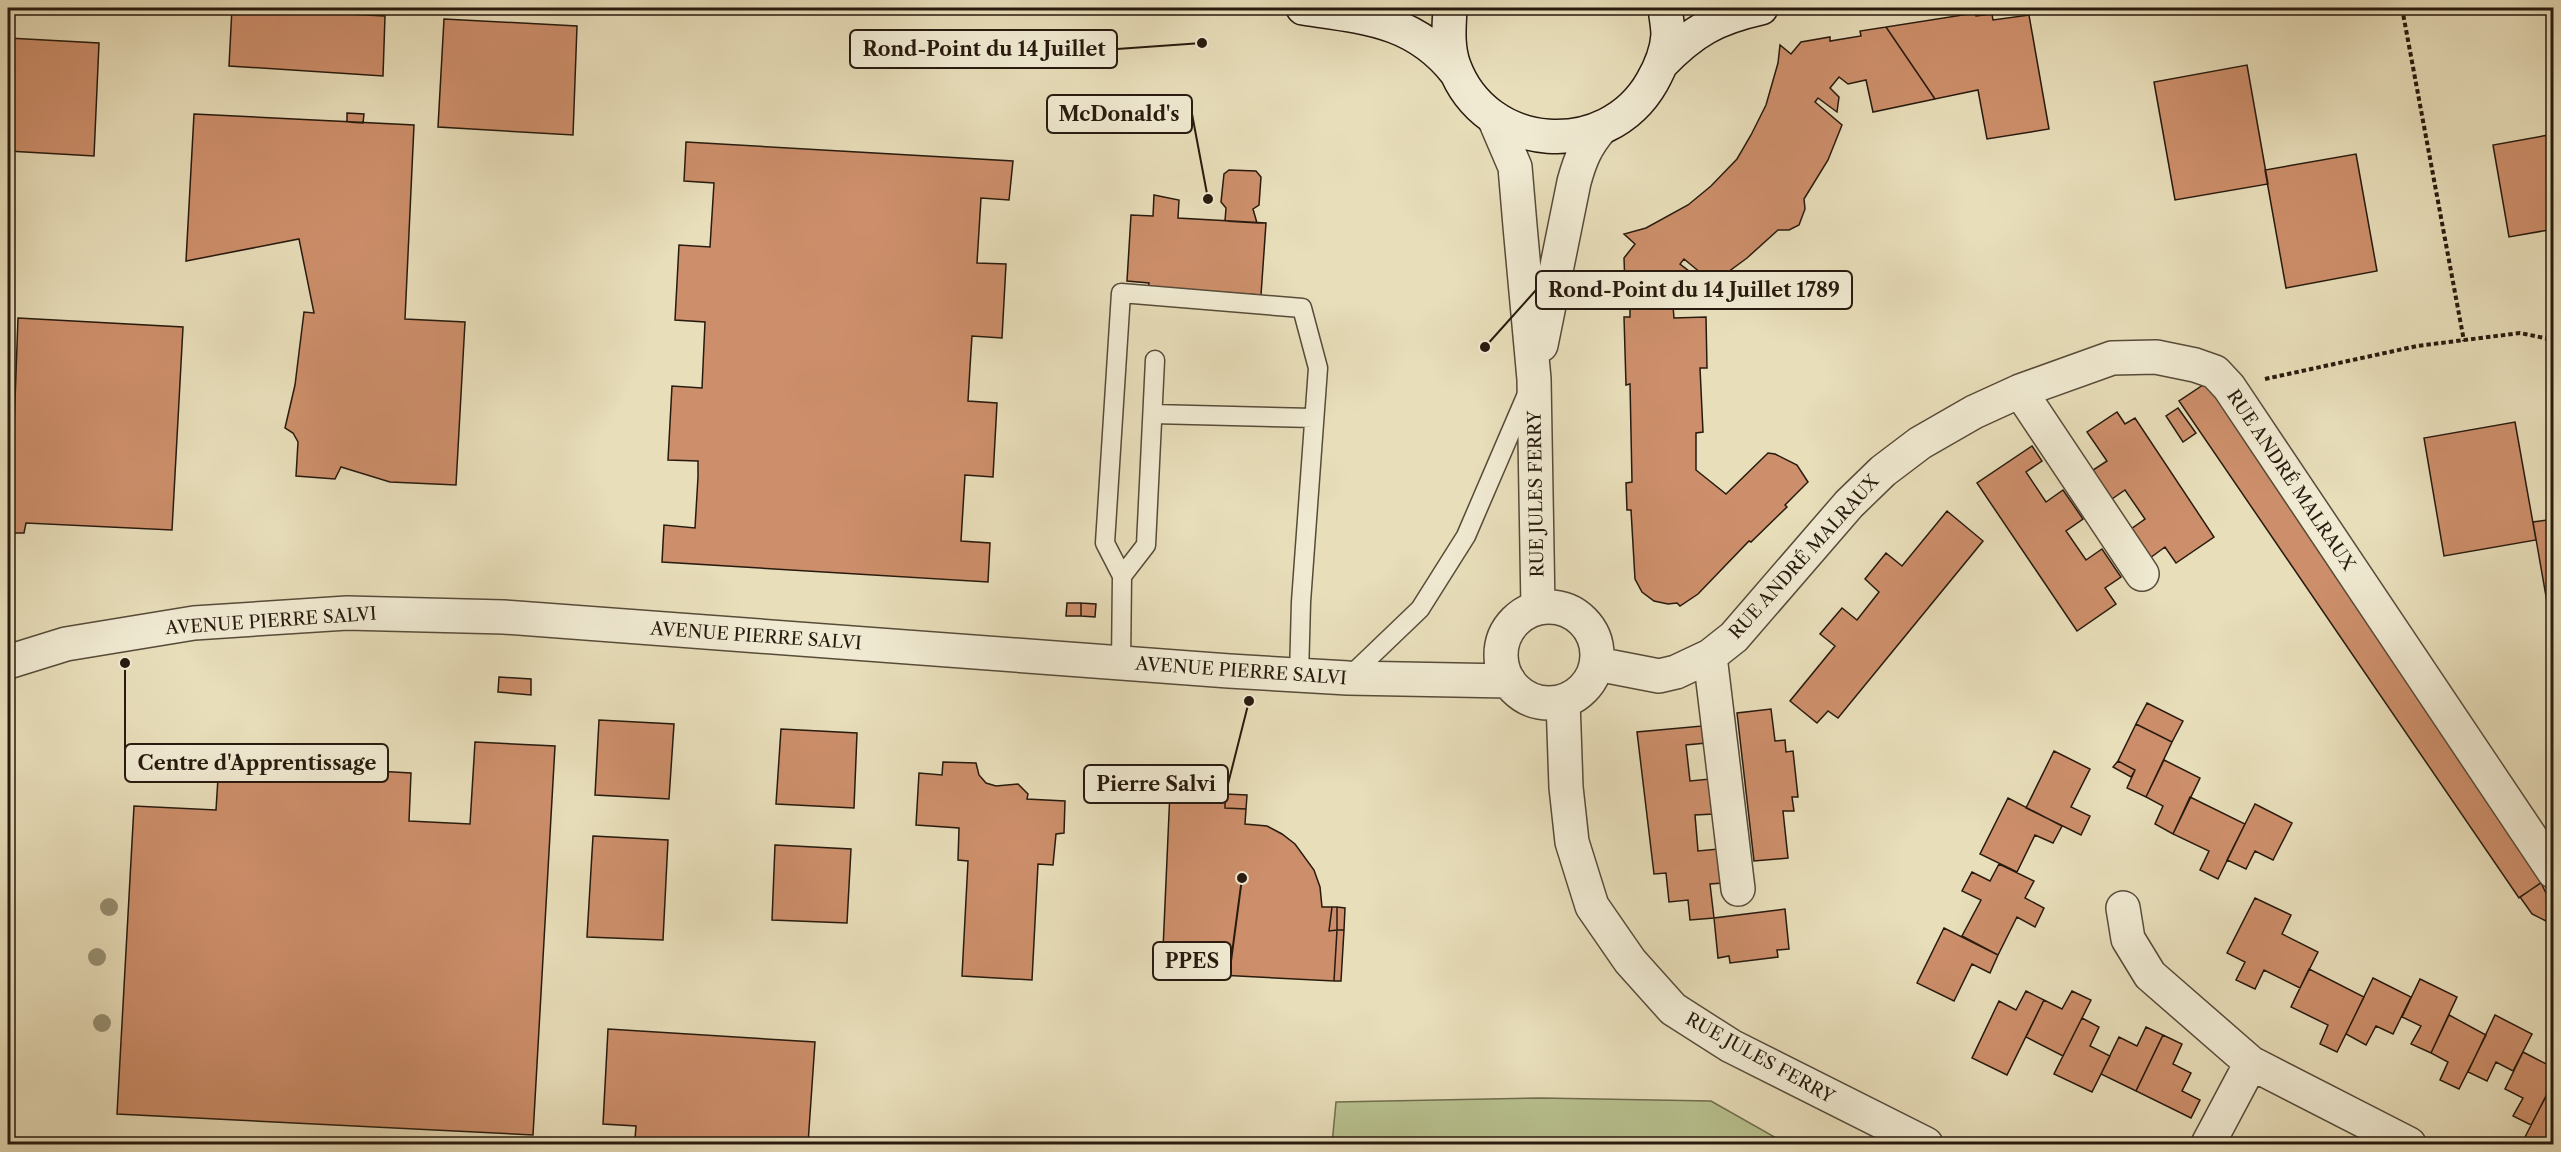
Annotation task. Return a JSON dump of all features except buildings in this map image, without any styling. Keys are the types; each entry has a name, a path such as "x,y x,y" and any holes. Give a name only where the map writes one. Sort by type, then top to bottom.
{"street":[{"path":"1303,8 1375,19 1404,28 1441,52 1459,75"},
{"path":"1450,8 1448,35 1454,66 1470,95 1494,118 1524,133 1556,138 1589,134 1619,119 1643,97 1661,64 1668,37 1665,8"},
{"path":"1661,64 1681,43 1700,28 1741,12 1761,8"},
{"name":"RUE JULES FERRY","path":"1494,118 1515,167 1534,379 1538,608"},
{"name":"RUE JULES FERRY","path":"1534,379 1574,182 1588,142 1601,128"},
{"name":"RUE ANDRÉ MALRAUX","path":"1596,664 1659,676 1676,672 1710,656 1734,637 1849,504 1883,471 1920,443 1974,412 2020,391 2112,358 2156,357 2195,365 2216,372 2229,387 2553,872"},
{"path":"2020,391 2142,574"},
{"path":"1554,607 1569,611 1582,620 1592,633 1598,648 1596,664 1585,687 1575,696 1563,701 1548,703 1532,700 1519,693 1509,681 1502,667 1501,652 1504,637 1512,624 1524,614 1538,608 1554,607"},
{"name":"AVENUE PIERRE SALVI","path":"8,662 66,645 194,623 347,613 504,617 1348,678 1509,681"},
{"path":"1710,656 1738,889"},
{"name":"RUE JULES FERRY","path":"1563,701 1566,787 1572,842 1592,906 1630,961 1673,1009 1731,1047 1926,1144"},
{"path":"2123,908 2128,939 2150,975 2251,1063 2409,1144"},
{"path":"2208,1144 2251,1063"}],"lane":[{"path":"1121,663 1122,576 1106,543 1121,293 1302,308 1318,368 1301,602 1299,675"},
{"path":"1122,576 1146,545 1155,360"},
{"path":"1348,678 1420,609 1466,536 1534,379"},
{"path":"1153,414 1313,418"}],"path":[{"path":"2402,8 2464,341"},
{"path":"2229,387 2417,346 2520,333 2553,340"}],"green space":[{"path":"1541,1098 1711,1101 1787,1144 1332,1144 1336,1102"}],"place":[{"name":"Rond-Point du 14 Juillet","path":"1202,43"},
{"name":"McDonald's","path":"1208,199"},
{"name":"Rond-Point du 14 Juillet 1789","path":"1485,347"},
{"name":"Centre d'Apprentissage","path":"125,663"},
{"name":"Pierre Salvi","path":"1249,701"},
{"name":"PPES","path":"1242,878"}]}
